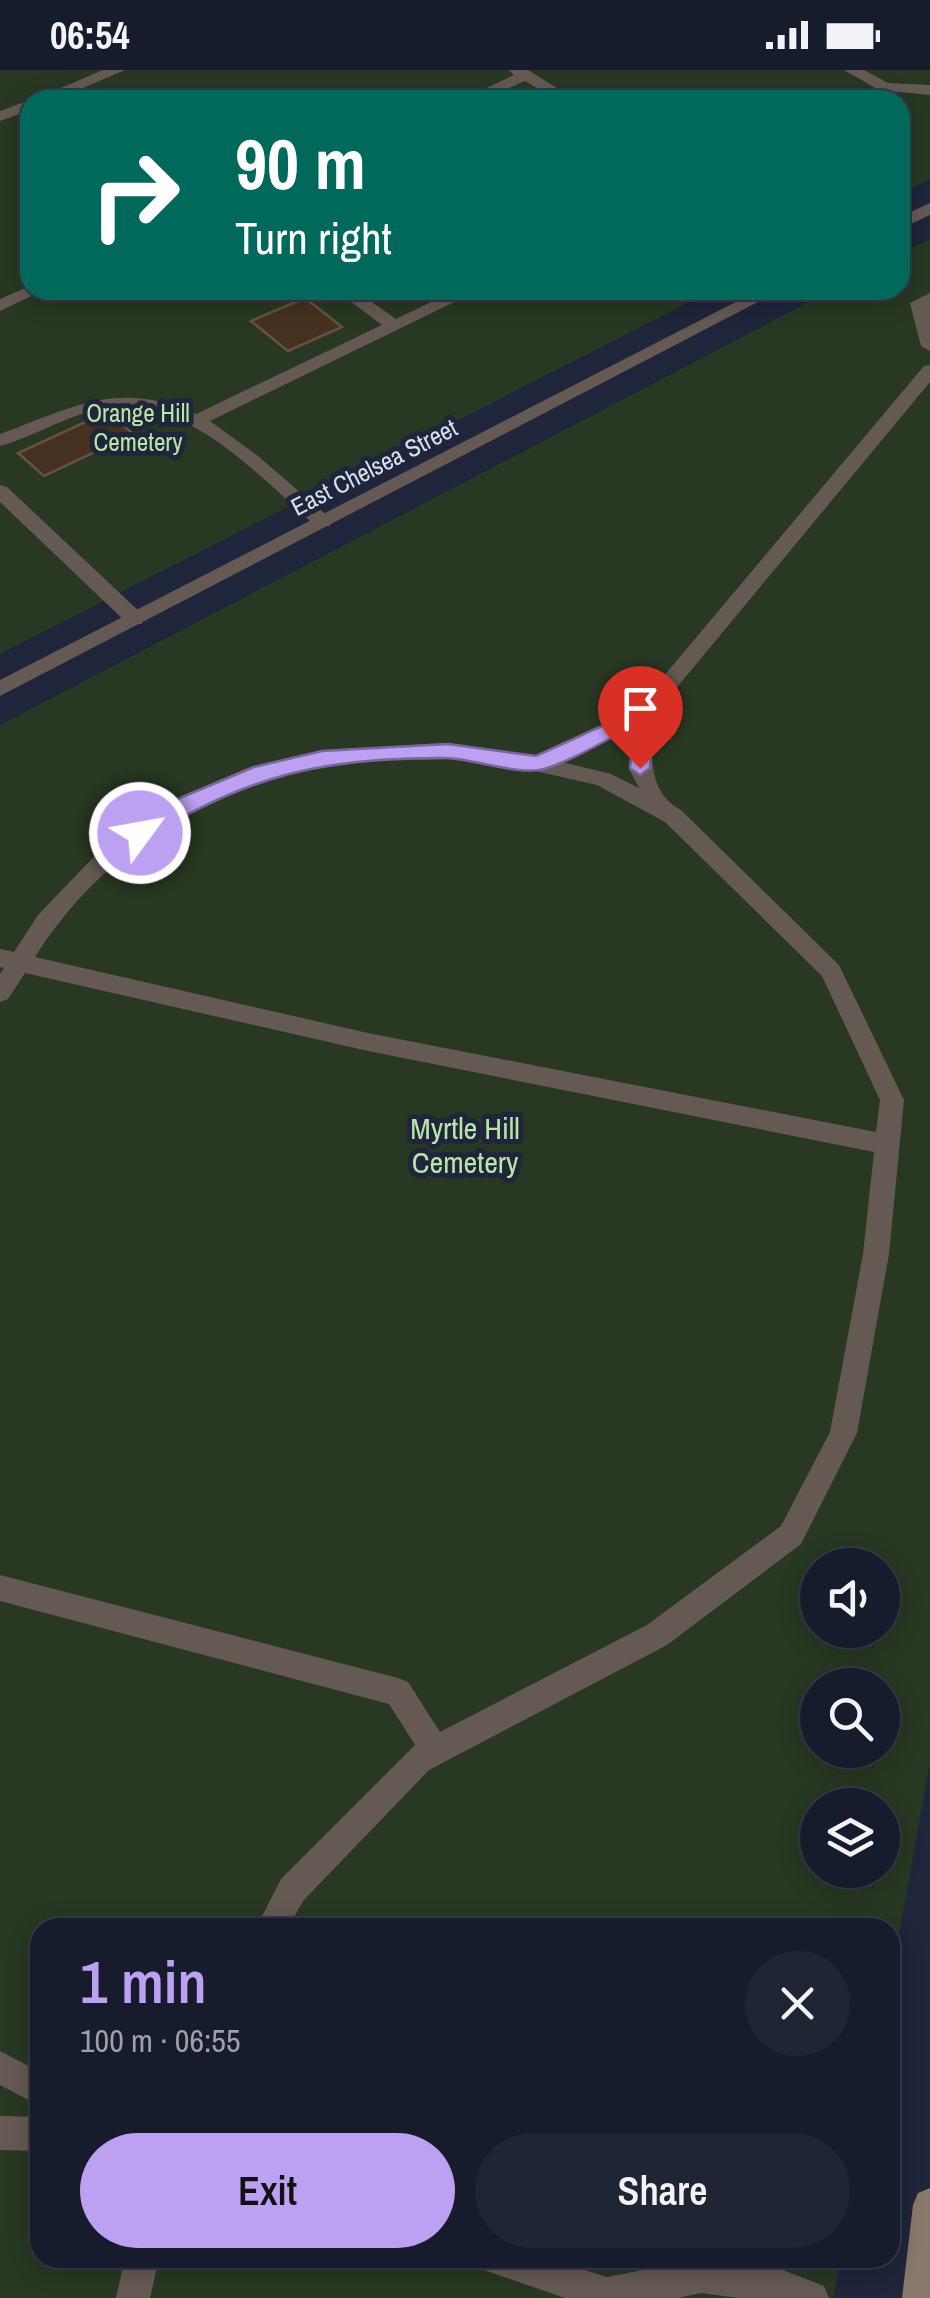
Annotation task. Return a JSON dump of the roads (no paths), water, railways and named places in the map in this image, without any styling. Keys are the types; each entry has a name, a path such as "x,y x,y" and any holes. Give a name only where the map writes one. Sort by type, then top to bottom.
{"street":[{"path":"79,90 116,70"},
{"path":"852,70 885,87 930,90"},
{"path":"489,90 522,73 551,90"},
{"path":"882,90 885,87"},
{"path":"930,298 920,304 930,346"},
{"path":"358,300 395,326"},
{"path":"198,420 449,300"},
{"name":"East Chelsea Street","path":"0,688 753,300"},
{"path":"538,764 644,713 930,370"},
{"path":"0,440 110,402 158,405 198,420 323,522"},
{"path":"0,491 135,619"},
{"path":"644,713 640,768 659,808"},
{"path":"0,993 10,960 116,848 187,803 254,774 322,758 448,751 538,764 603,779 674,816 831,970 892,1100 876,1254 843,1433 791,1535 656,1635 418,1759 304,1877 277,1918"},
{"path":"10,960 368,1042 887,1144"},
{"path":"0,1588 398,1692 435,1750"},
{"path":"0,2066 30,2084"},
{"path":"0,2133 30,2134"},
{"path":"918,2298 930,2205"},
{"path":"133,2298 140,2268"},
{"path":"527,2268 613,2296 702,2276 780,2286 812,2298"}],"park label":[{"name":"Orange Hill Cemetery","path":"138,428"},
{"name":"Myrtle Hill Cemetery","path":"465,1145"}]}
